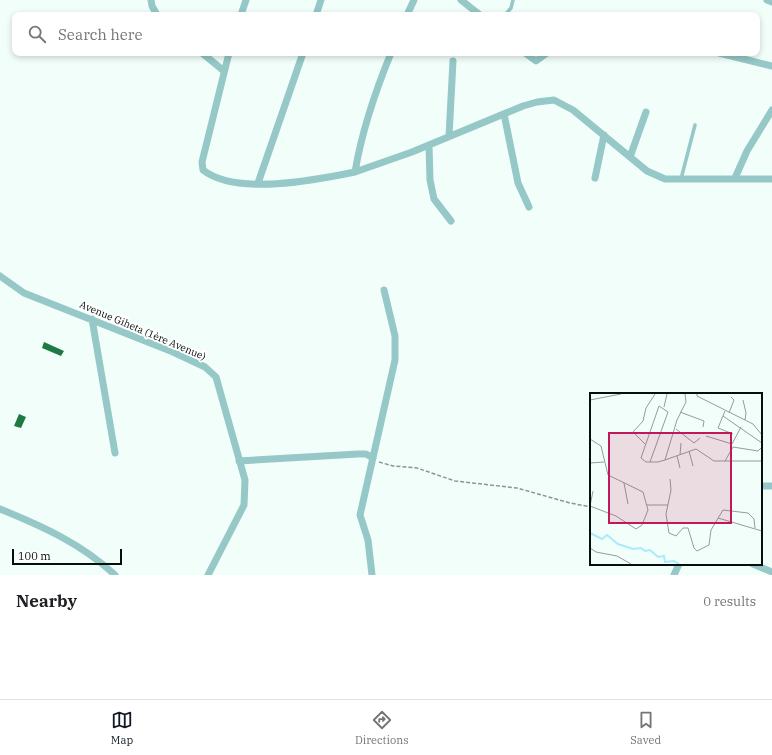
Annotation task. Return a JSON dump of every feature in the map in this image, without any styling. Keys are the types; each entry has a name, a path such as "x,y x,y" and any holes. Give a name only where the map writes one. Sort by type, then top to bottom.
{"street":[{"path":"152,0 152,6 155,12"},
{"path":"242,12 246,0"},
{"path":"317,12 320,0"},
{"path":"408,12 414,0"},
{"path":"460,0 476,12"},
{"path":"767,0 772,2"},
{"path":"206,56 224,71"},
{"path":"228,56 202,162 203,170 210,175 234,183 306,182 354,172 429,145 537,102 554,100 573,110 647,171 665,179 772,179"},
{"path":"258,183 302,56"},
{"path":"354,172 361,137 370,107 390,56"},
{"path":"529,56 536,61 544,56"},
{"path":"731,56 772,66"},
{"path":"449,136 453,61"},
{"path":"735,178 747,151 772,110"},
{"path":"630,157 646,112"},
{"path":"504,114 518,183 529,207"},
{"path":"595,178 604,135"},
{"path":"429,145 430,180 434,199 451,221"},
{"name":"Avenue Giheta (1ère Avenue)","path":"0,276 24,293 92,319 205,367 216,377 224,398 245,480 244,504 208,575"},
{"path":"372,575 368,540 360,515 395,360 395,336 384,290"},
{"path":"92,319 115,452"},
{"path":"239,461 358,454 366,454 373,458"},
{"path":"0,509 41,526 82,549 115,575"},
{"path":"674,575 679,565"},
{"path":"755,565 772,572"}],"lane":[{"path":"508,12 514,0"},
{"path":"680,179 694,125"}],"path":[{"path":"373,458 382,464 418,468 450,480 517,488 570,503 590,507"}],"building":[{"path":"44,342 64,351 61,356 42,348"},
{"path":"19,414 26,417 21,428 14,426"}]}
